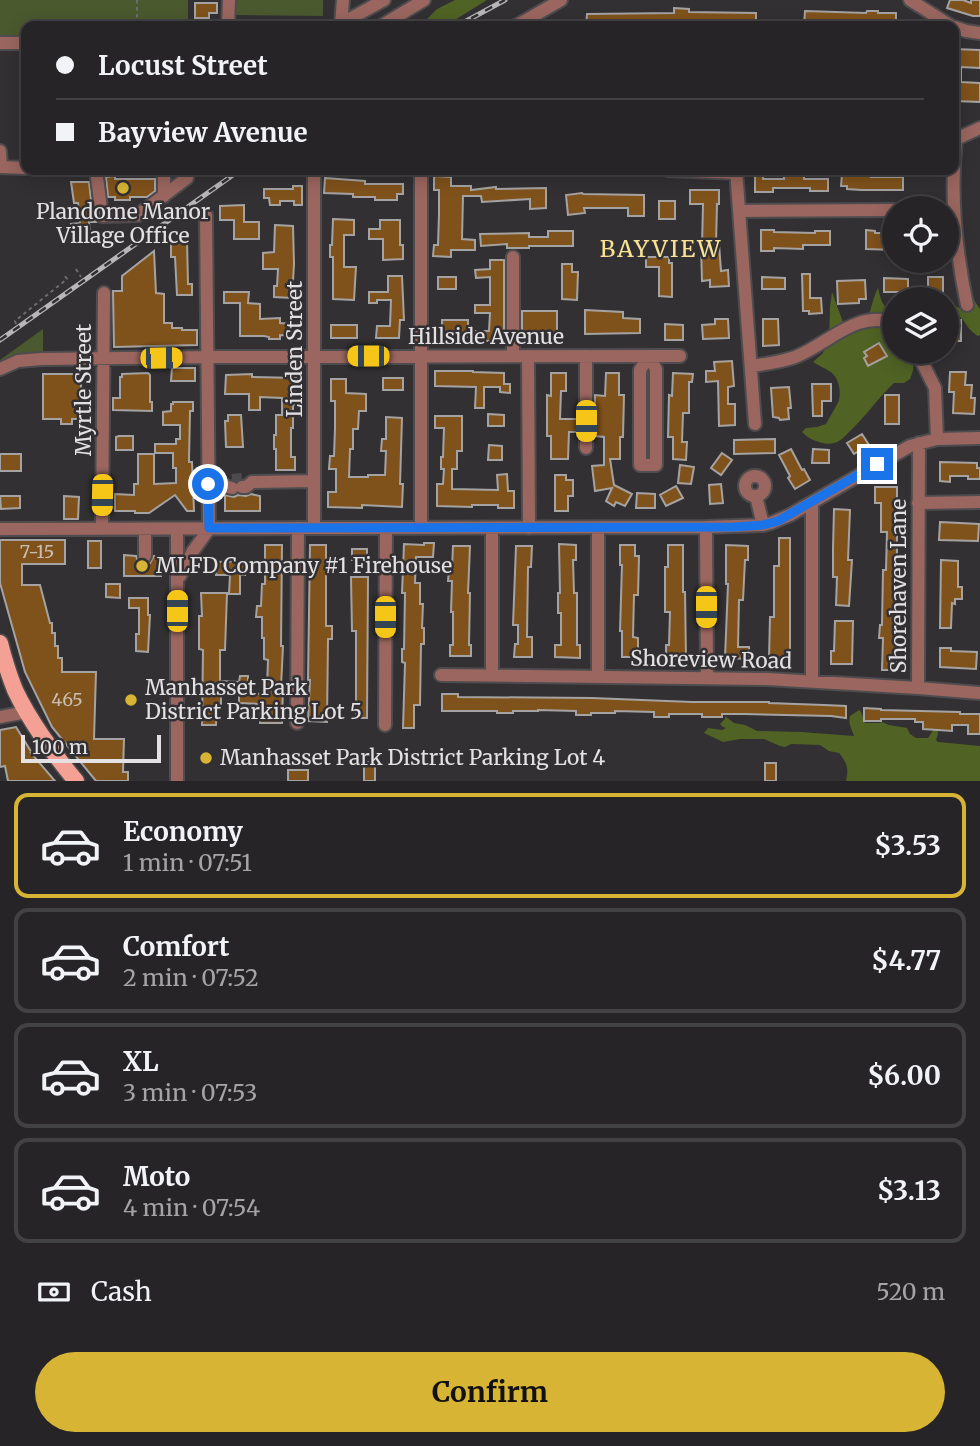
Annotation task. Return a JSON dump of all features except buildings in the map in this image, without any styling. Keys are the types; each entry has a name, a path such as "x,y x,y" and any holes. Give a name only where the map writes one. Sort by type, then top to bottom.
{"main road":[{"path":"0,643 15,691 76,781"}],"street":[{"path":"228,21 229,0"},
{"path":"340,21 343,0"},
{"path":"346,21 384,0"},
{"path":"525,21 561,0"},
{"path":"910,0 922,4 929,13 942,21"},
{"path":"389,21 421,1"},
{"path":"959,29 980,33"},
{"path":"0,43 21,43"},
{"path":"959,136 980,128"},
{"path":"0,152 1,167 21,167"},
{"path":"97,175 102,216 138,215 187,178 187,175"},
{"path":"164,175 164,195"},
{"name":"Linden Street","path":"314,175 314,528"},
{"path":"421,175 421,527"},
{"path":"736,175 755,424"},
{"path":"952,196 953,175"},
{"path":"740,211 882,210"},
{"path":"177,587 188,559 209,528 233,483 207,357 206,215"},
{"path":"513,257 513,356"},
{"path":"959,265 967,305"},
{"name":"Myrtle Street","path":"102,529 104,293"},
{"path":"752,366 795,357 863,321 882,320"},
{"path":"528,356 529,528"},
{"path":"586,356 586,448"},
{"path":"649,356 656,369 656,465 640,465 640,370 649,356"},
{"name":"Hillside Avenue","path":"0,369 11,363 27,360 103,358 680,356"},
{"path":"924,364 935,388 937,439"},
{"path":"0,529 598,528 763,525 778,521 919,443 937,439 980,439"},
{"name":"Shorehaven Lane","path":"918,688 919,443"},
{"path":"233,483 314,481"},
{"path":"756,496 763,525"},
{"path":"918,503 980,502"},
{"path":"812,503 812,681"},
{"path":"706,527 707,678"},
{"path":"297,723 298,528"},
{"path":"385,725 386,528"},
{"path":"492,528 492,675"},
{"path":"598,528 598,677"},
{"path":"145,529 145,556"},
{"path":"177,529 177,781"},
{"name":"Shoreview Road","path":"442,676 812,681 980,693"},
{"path":"0,716 27,712"}],"path":[{"path":"137,0 137,21"},
{"path":"141,225 145,232"},
{"path":"76,269 81,277"},
{"path":"16,324 15,321 67,279 65,276"}],"green space":[{"path":"0,0 188,0 188,21 21,21 21,43 0,43"},
{"path":"234,0 323,0 323,16 234,15"},
{"path":"455,0 487,0 453,21 423,21 437,9"},
{"path":"878,288 882,301 882,364 914,364 910,379 904,383 894,383 839,441 828,444 814,440 802,432 806,428 826,424 840,397 834,376 813,362 829,344 832,292 843,322 857,330 865,328"},
{"path":"974,300 980,309 980,335 970,329 959,316 959,308 962,310"},
{"path":"43,329 43,359 4,366 0,360"},
{"path":"649,356 656,465 640,465 640,370"},
{"path":"859,710 865,723 882,722 907,728 916,738 928,738 937,724 938,742 980,746 980,781 846,781 846,763 842,757 820,745 791,744 785,747 764,739 723,742 704,733 708,728 726,728 720,724 725,716 734,723 757,731 854,736 850,716"}],"tunnel":[{"path":"232,480 242,479"}],"railway":[{"path":"466,21 505,0"},
{"path":"0,340 233,175"}],"place":[{"name":"Plandome Manor Village Office","path":"123,188"},
{"name":"MLFD Company #1 Firehouse","path":"142,566"},
{"name":"Manhasset Park District Parking Lot 5","path":"131,700"},
{"name":"Manhasset Park District Parking Lot 4","path":"206,758"}],"district":[{"name":"BAYVIEW","path":"661,249"}],"route":[{"path":"208,484 209,528 734,527 778,521 877,464"}]}
